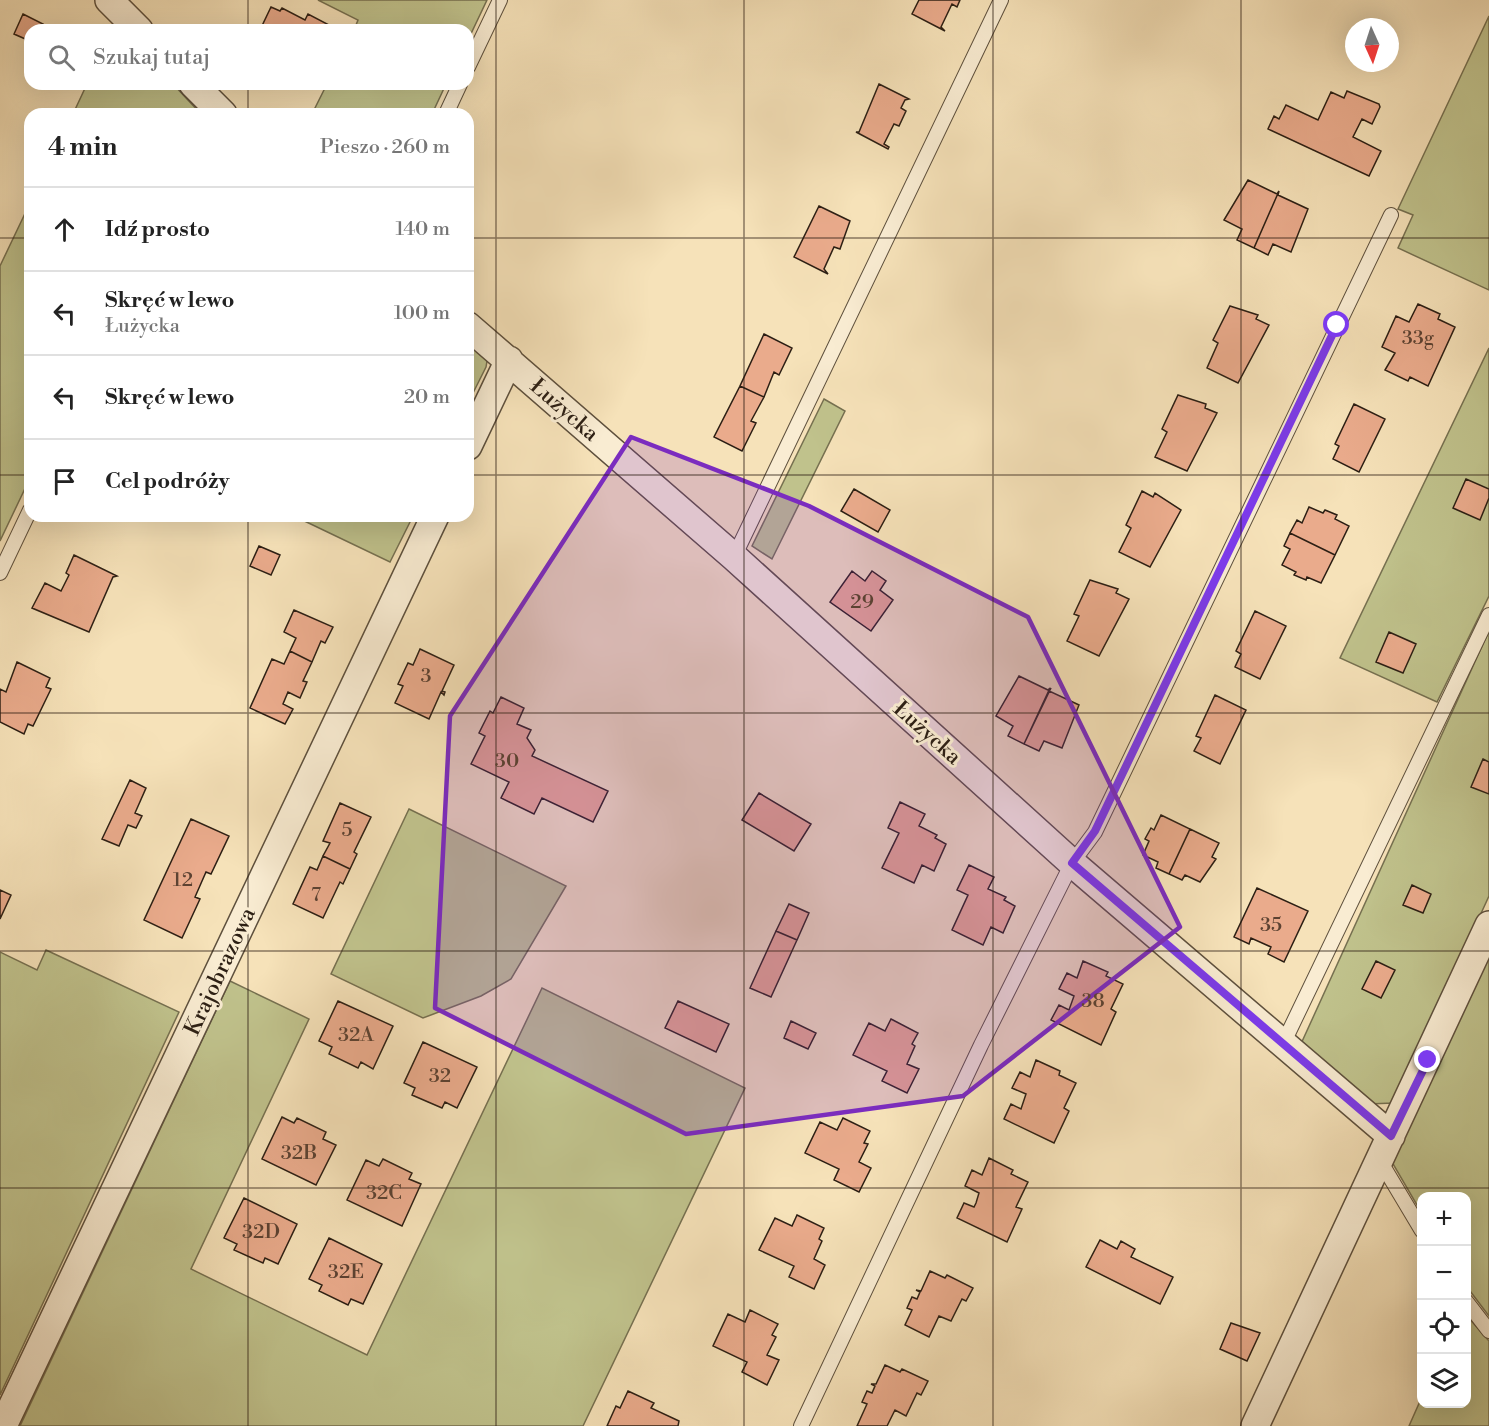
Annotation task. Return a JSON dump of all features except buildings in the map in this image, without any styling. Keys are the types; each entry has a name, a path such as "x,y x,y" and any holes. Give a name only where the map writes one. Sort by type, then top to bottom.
{"street":[{"path":"113,1 134,24"},
{"path":"199,90 216,108"},
{"name":"Łużycka","path":"474,331 734,557 1072,863 1283,1044 1385,1148"},
{"path":"474,433 509,360"},
{"name":"Krajobrazowa","path":"3,1426 432,522"},
{"path":"1255,1426 1489,925"}],"lane":[{"path":"474,54 500,0"},
{"path":"734,557 1001,0"},
{"path":"449,108 457,90"},
{"path":"801,1426 976,1055 1072,863 1095,831 1390,214"},
{"path":"0,573 24,522"},
{"path":"1283,1044 1489,615"},
{"path":"1385,1148 1417,1220"},
{"path":"1471,1306 1489,1331"}],"highlighted area":[{"path":"631,437 809,506 1028,617 1180,927 963,1096 686,1134 435,1008 450,716"}],"green space":[{"path":"318,0 487,0 474,27 474,24 356,24 358,20"},
{"path":"1489,16 1489,290 1398,248 1413,215 1398,209"},
{"path":"84,90 179,90 195,108 76,108"},
{"path":"324,90 443,90 435,108 315,108"},
{"path":"24,216 24,491 0,541 0,266"},
{"path":"474,344 488,355 486,367 474,391"},
{"path":"1489,348 1489,596 1437,702 1340,658"},
{"path":"824,399 845,411 772,559 752,546"},
{"path":"307,522 410,522 390,562"},
{"path":"1489,631 1489,896 1394,1103 1367,1104 1300,1046"},
{"path":"409,809 566,886 511,979 481,996 423,1018 331,974"},
{"path":"1489,943 1489,1316 1471,1292 1471,1192 1417,1192 1417,1205 1389,1157"},
{"path":"46,950 179,1012 0,1395 0,952 37,970"},
{"path":"230,981 309,1019 191,1269 367,1355 542,988 745,1088 583,1426 20,1426"},
{"path":"1471,1321 1489,1341 1489,1426 1409,1426 1417,1408 1471,1408"}],"route":[{"path":"1337,325 1095,831 1072,863 1391,1136 1428,1060"}]}
